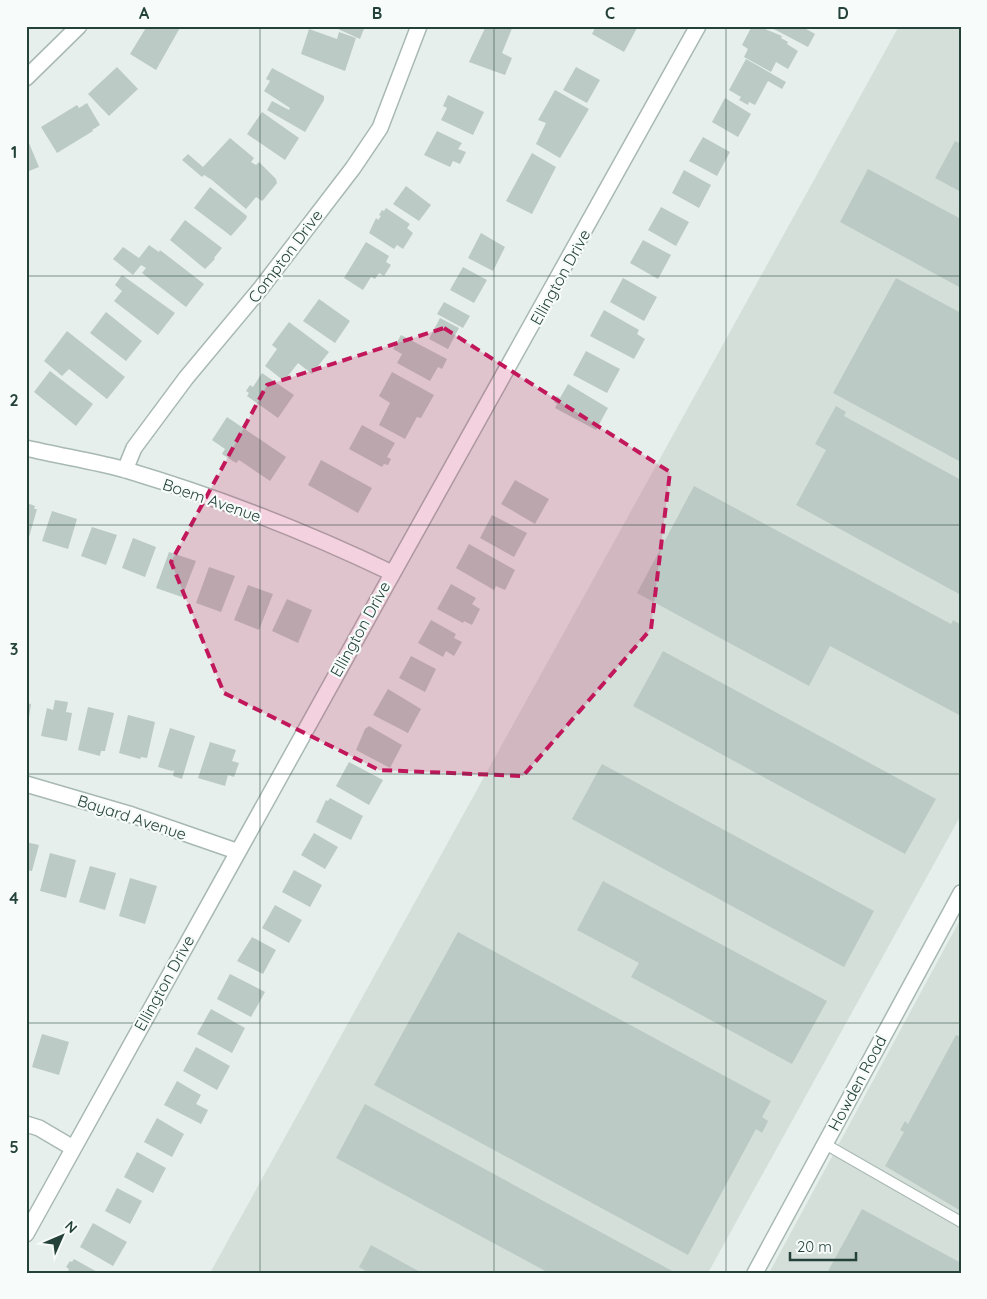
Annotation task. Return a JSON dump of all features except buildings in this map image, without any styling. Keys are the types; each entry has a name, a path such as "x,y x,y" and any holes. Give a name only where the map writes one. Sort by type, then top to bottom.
{"street":[{"path":"26,78 52,55 79,26"},
{"name":"Compton Drive","path":"125,470 134,448 186,378 261,288 353,168 380,128 419,26"},
{"name":"Ellington Drive","path":"26,1234 236,851 480,420 698,26"},
{"name":"Boem Avenue","path":"26,448 125,470 283,525 342,549 392,573"},
{"name":"Bayard Avenue","path":"26,784 132,815 236,851"},
{"name":"Howden Road","path":"755,1273 961,893"},
{"path":"26,1124 39,1128 73,1148"}],"lane":[{"path":"824,1144 961,1222"}],"highlighted area":[{"path":"444,328 670,472 651,629 523,776 379,770 224,693 171,562 267,385"}],"shaded area":[{"path":"899,26 961,26 961,815 708,1273 210,1273"},
{"path":"961,918 961,1273 769,1273"}]}
